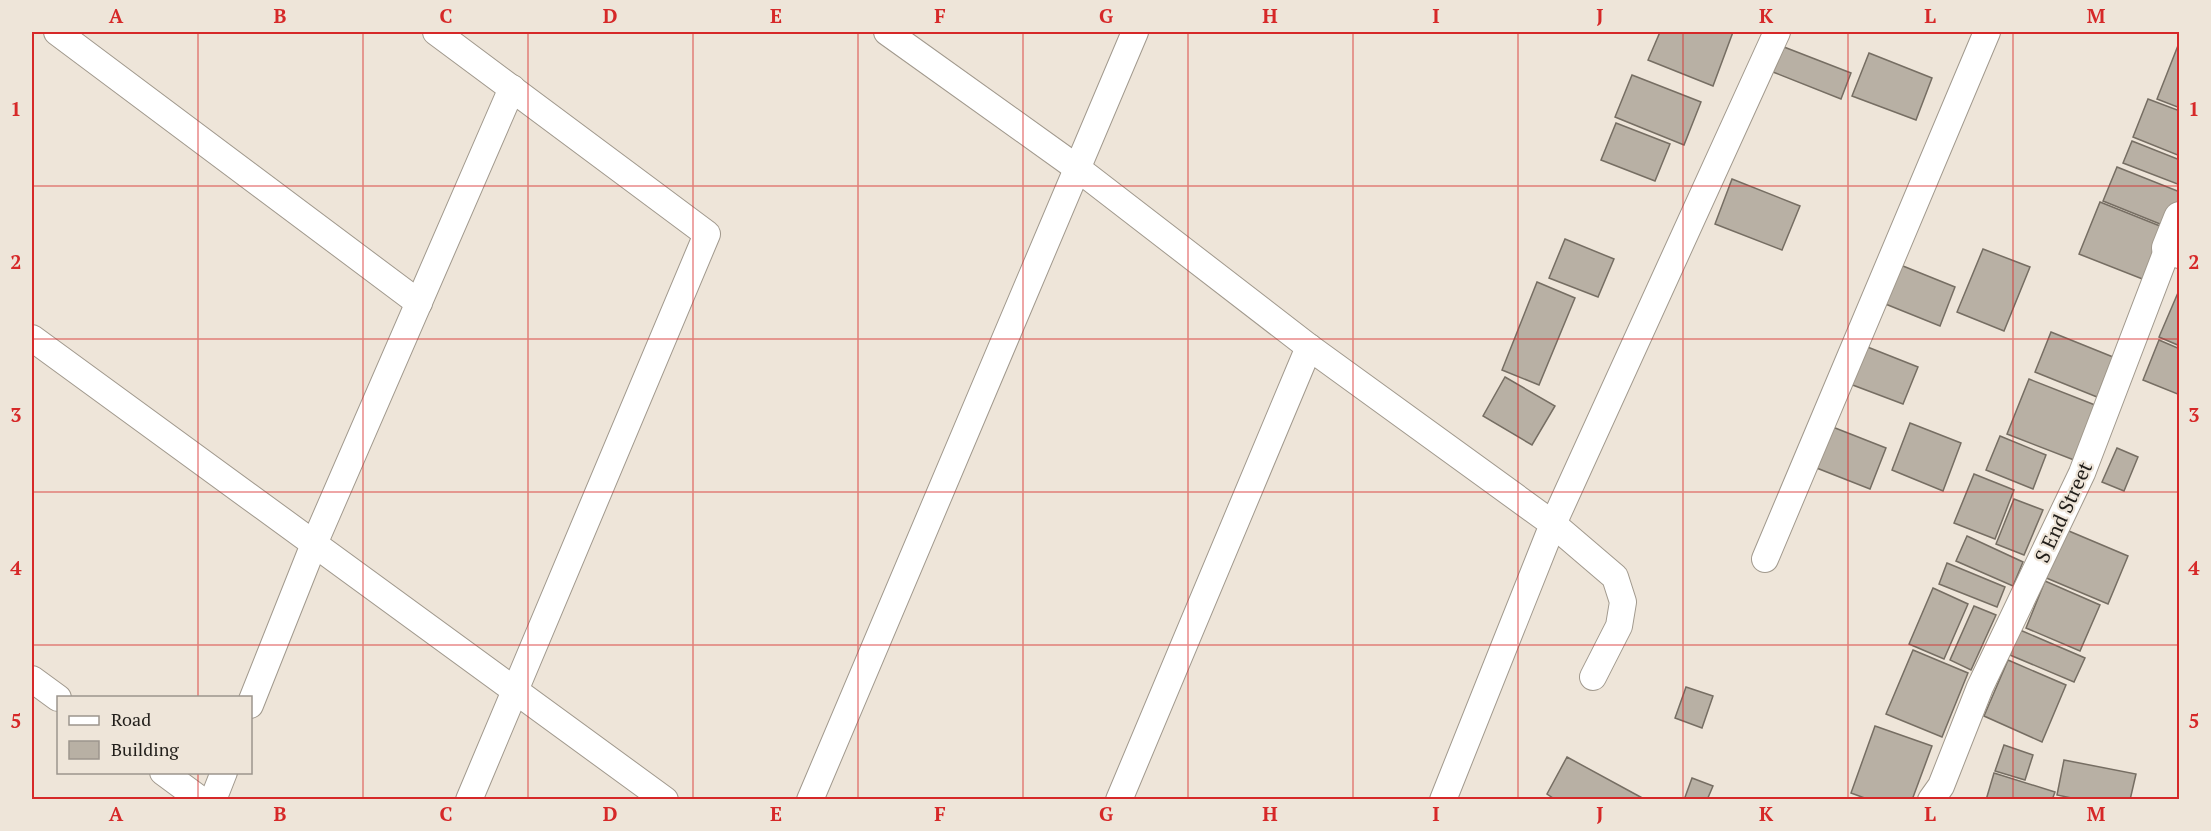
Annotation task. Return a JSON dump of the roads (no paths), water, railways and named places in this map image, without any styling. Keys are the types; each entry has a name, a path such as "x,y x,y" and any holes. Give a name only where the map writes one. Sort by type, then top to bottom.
{"street":[{"path":"57,32 419,303"},
{"path":"436,32 707,234 469,800"},
{"path":"887,32 1077,168 1309,347 1552,524 1616,578 1623,602 1619,626 1593,677"},
{"path":"810,800 1135,32"},
{"path":"1443,800 1552,524 1777,32"},
{"path":"1765,559 1981,34"},
{"path":"252,700 314,544 512,88"},
{"name":"S End Street","path":"1930,800 1941,786 1980,687 2082,473 2174,250 2180,218"},
{"path":"32,338 665,800"},
{"path":"1119,800 1309,347"},
{"path":"32,679 57,697"},
{"path":"166,774 201,800"},
{"path":"213,800 223,774"}]}
